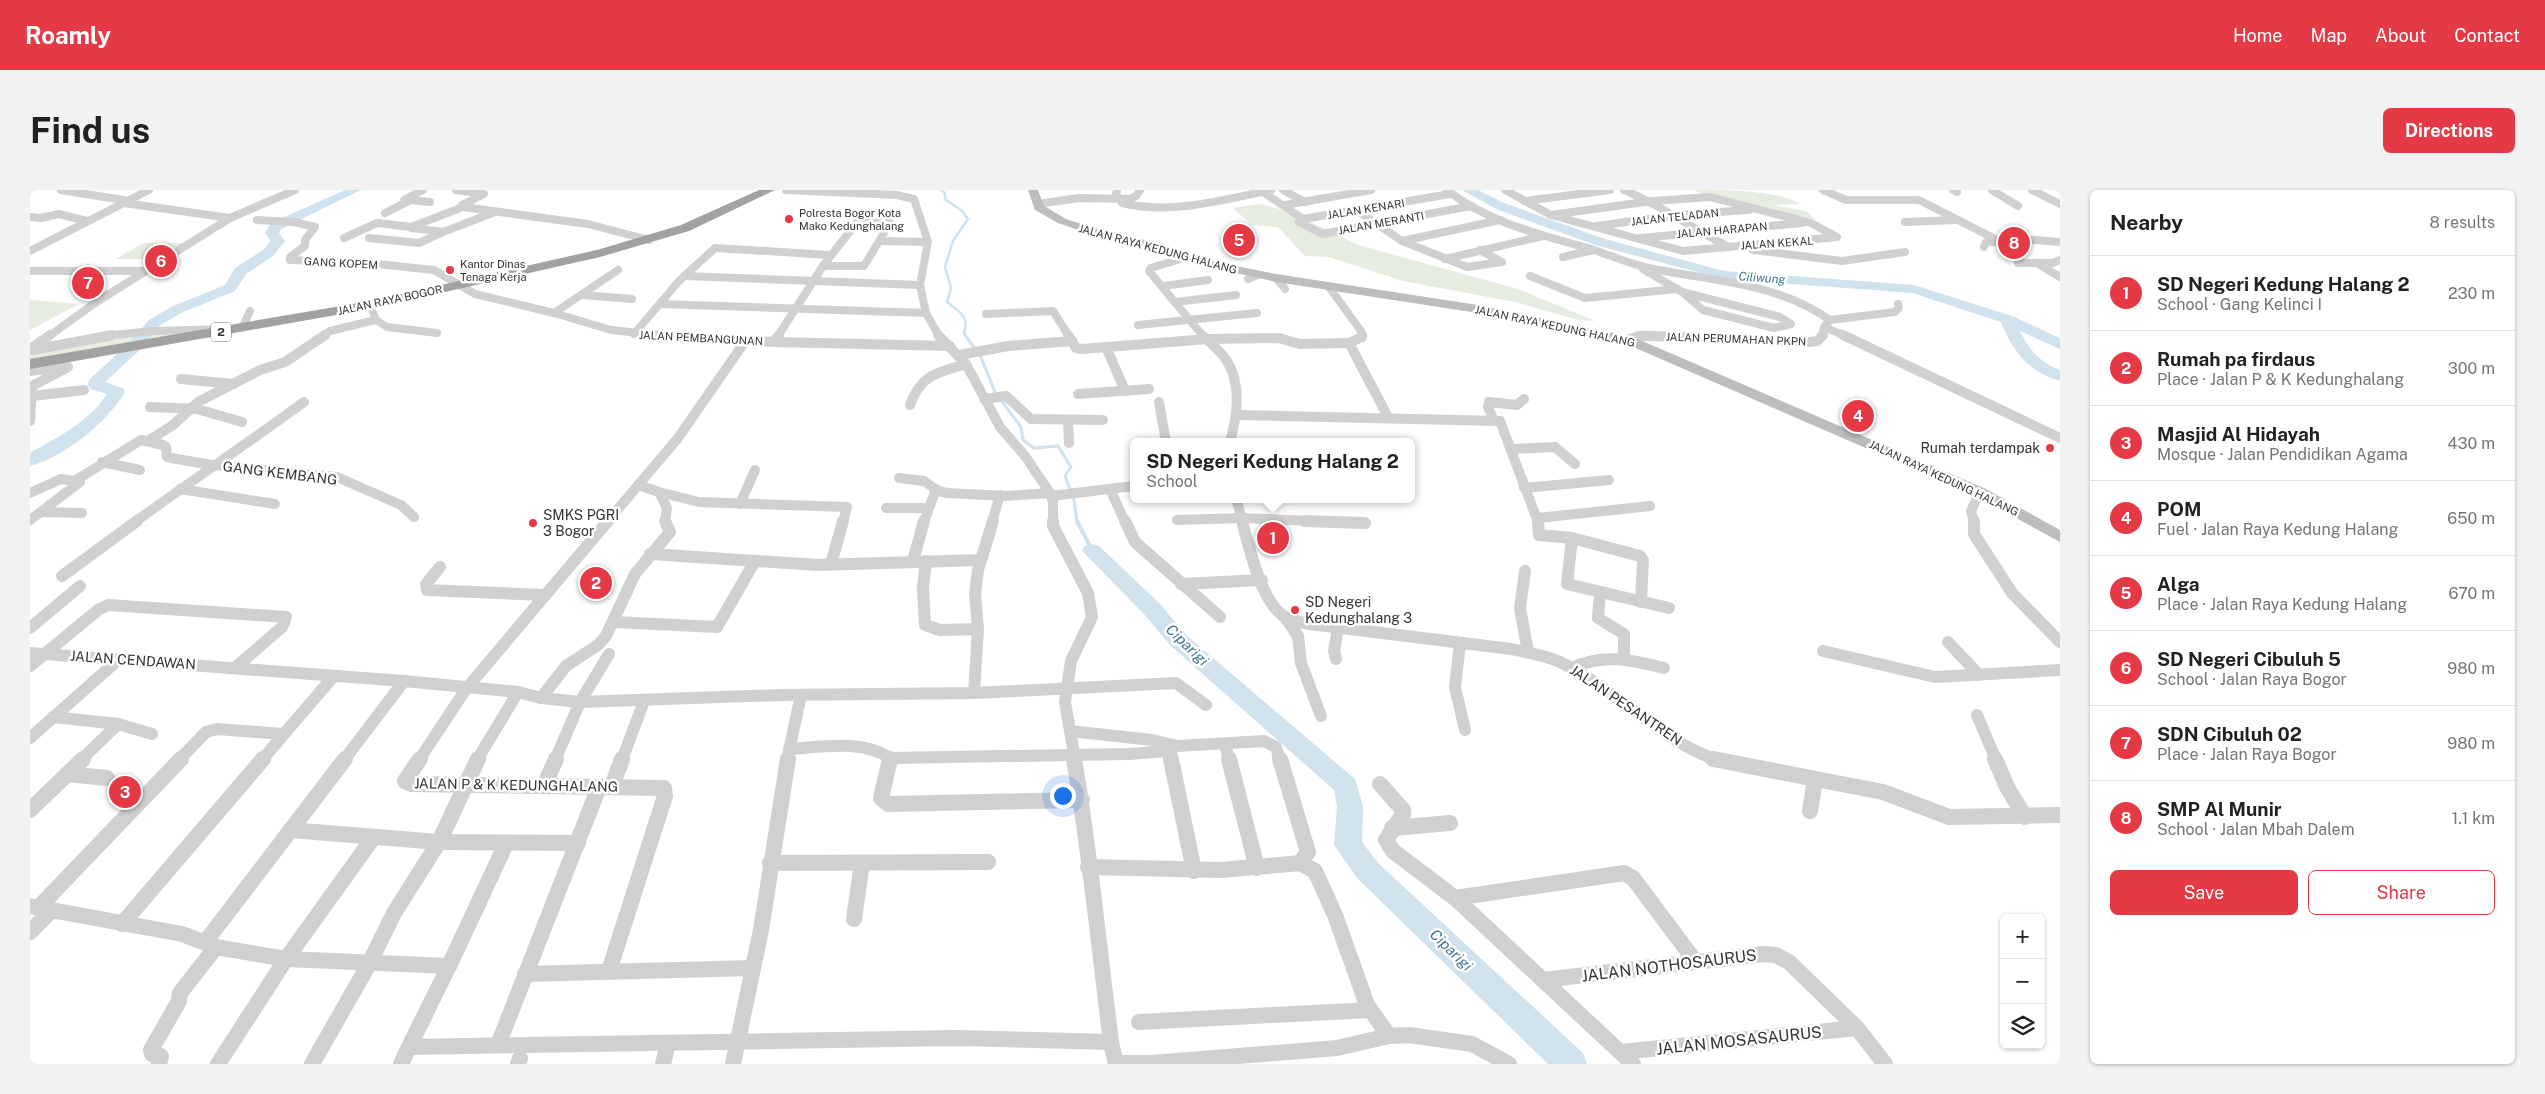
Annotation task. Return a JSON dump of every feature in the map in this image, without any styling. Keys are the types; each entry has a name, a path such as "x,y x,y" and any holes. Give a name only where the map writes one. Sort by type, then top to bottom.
{"highway":[{"name":"JALAN RAYA BOGOR","path":"31,359 109,352 370,305 649,240 704,222 769,190"}],"main road":[{"path":"1033,190 1038,204"},
{"name":"JALAN RAYA KEDUNG HALANG","path":"1038,204 1047,214 1075,227 1154,245 1187,257 1281,284 1328,287 1478,309 1628,340 1980,492 2043,525 2060,537"}],"street":[{"path":"61,190 230,218"},
{"path":"110,197 126,190"},
{"path":"30,251 149,190"},
{"path":"31,359 65,324 145,271 230,218 290,190"},
{"path":"423,190 404,200 430,202"},
{"path":"410,228 463,206 484,194 456,190"},
{"path":"786,190 911,197 914,199 928,242 920,285 926,313 936,333 962,354 1008,438 1026,456 1053,494 1053,526 1088,593 1092,609 1088,627 1072,656 1065,702 1082,800 1088,867 1111,1042 1116,1064 1152,1063 1336,1048 1388,1036 1409,1035 1472,1044 1509,1064"},
{"path":"1038,204 1118,194 1133,198 1140,190"},
{"path":"1118,194 1122,203 1130,205 1189,206 1215,198 1274,190"},
{"path":"1283,190 1305,202"},
{"path":"1285,205 1371,190 1394,204"},
{"name":"JALAN KEKAL","path":"1505,190 1551,215 1683,252 1837,237 1811,223 1710,197 1652,201 1551,215"},
{"path":"1524,201 1610,190"},
{"path":"1624,190 1652,201 1698,231 1727,247 1842,261 1905,252"},
{"path":"1823,190 1846,200 1919,200 1961,220 2018,252"},
{"path":"1992,190 2018,206"},
{"path":"2032,190 2060,204"},
{"path":"1263,192 1285,205 1303,219"},
{"path":"1449,192 1471,206 1543,236 1647,267 1738,283 1790,324 1774,328 1703,310 1679,290 1632,263"},
{"name":"JALAN KENARI","path":"1303,219 1394,204 1449,192"},
{"path":"385,213 411,200"},
{"path":"463,206 588,224 649,240"},
{"name":"JALAN MERANTI","path":"1303,219 1299,222 1319,234 1471,206"},
{"name":"JALAN TELADAN","path":"1591,227 1677,216 1758,209"},
{"path":"1356,210 1402,241 1469,268 1505,264 1480,250"},
{"path":"369,238 419,243 495,212"},
{"path":"30,217 41,218 59,214 86,221"},
{"path":"1402,241 1501,219"},
{"name":"GANG KOPEM","path":"257,220 294,222 315,227 306,240 305,246 290,257 290,260 368,263 434,270 460,284"},
{"path":"1905,222 1961,220"},
{"path":"774,342 813,281 823,266 830,256 859,221 890,223 864,266 823,266"},
{"path":"344,238 376,223 443,232"},
{"name":"JALAN HARAPAN","path":"1633,239 1698,231 1811,223"},
{"path":"1445,259 1543,236"},
{"path":"1984,247 1986,242 2034,240 2060,242"},
{"path":"880,241 928,242"},
{"path":"634,334 684,276 711,251 718,248 830,256"},
{"path":"1563,257 1594,250"},
{"path":"1187,257 1149,269 1188,320 1208,339 1229,366 1236,388 1237,415 1231,438"},
{"path":"2018,263 2060,260"},
{"path":"2037,263 2060,277"},
{"path":"554,313 618,270"},
{"path":"30,271 145,271"},
{"path":"684,276 920,285"},
{"path":"1530,276 1586,298 1679,290 1762,301 1822,313 1827,323 1863,343 2060,438"},
{"path":"1163,286 1208,280"},
{"name":"JALAN PEMBANGUNAN","path":"460,284 476,294 554,313 611,330 634,334 962,354"},
{"path":"986,314 1053,311 1078,349 1208,339 1279,338 1300,344 1349,343 1361,338 1362,335 1328,287"},
{"path":"582,295 632,299"},
{"path":"1175,302 1236,295"},
{"path":"661,304 926,313"},
{"path":"1827,323 1895,312 1899,308 1898,304"},
{"path":"370,305 375,320"},
{"path":"31,359 55,344 106,335 166,330 239,329 250,311"},
{"path":"1138,325 1257,312"},
{"path":"30,493 56,480 76,480 138,440 148,441 173,425 198,402 260,370 285,362 330,331 375,320 392,329 437,333"},
{"name":"JALAN PERUMAHAN PKPN","path":"1628,340 1653,336 1810,342 1817,341 1824,334 1827,323"},
{"path":"55,344 65,324"},
{"path":"106,335 109,352"},
{"name":"JALAN P & K KEDUNGHALANG","path":"609,971 666,791 659,787 465,786 411,784 405,781 466,688 678,438 746,340"},
{"path":"910,405 916,389 922,381 962,354 983,350 1072,341"},
{"path":"1349,343 1388,416"},
{"path":"1106,347 1125,391"},
{"path":"30,421 32,396 30,390 32,386 68,367 31,359"},
{"path":"181,379 234,384"},
{"path":"1078,394 1149,389"},
{"path":"32,396 84,390"},
{"path":"987,398 1007,397 1030,419 1103,420"},
{"path":"1493,419 1488,407 1489,402 1516,405 1524,399"},
{"path":"62,576 212,465 252,440 304,402"},
{"path":"1159,402 1165,438"},
{"path":"150,407 165,406 208,412 222,420 242,422"},
{"path":"1237,415 1493,419 1502,423 1524,488 1538,518 1540,535 1572,538 1640,556 1643,560 1641,602"},
{"path":"1068,420 1069,444"},
{"name":"GANG KEMBANG","path":"148,441 166,446 168,457 170,458 212,465 337,477 401,505 414,517"},
{"path":"1511,449 1555,447 1574,464"},
{"path":"102,462 140,470"},
{"path":"740,504 755,470"},
{"path":"899,478 924,481 936,489 947,493 1000,495 1053,494 1130,486"},
{"path":"30,520 78,485 80,482 76,480"},
{"path":"1524,488 1609,480"},
{"path":"638,485 676,496 683,500 848,508 830,564"},
{"path":"180,489 275,504"},
{"path":"913,561 928,508 936,489"},
{"path":"1110,489 1135,542 1220,617"},
{"path":"541,698 566,666 601,642 614,622 635,574 670,531 665,523 667,508 659,492"},
{"path":"1980,492 1971,511 1975,526 1974,534 2012,593 2060,642"},
{"path":"974,693 978,629 975,594 980,565 1000,495"},
{"path":"1237,503 1262,580 1279,613 1285,617 1298,636 1302,648 1301,663 1320,716"},
{"path":"1538,518 1650,506"},
{"path":"886,508 928,508"},
{"path":"41,512 82,513"},
{"path":"1177,520 1242,518 1365,523"},
{"path":"1572,538 1567,584 1669,608"},
{"path":"650,554 830,564 926,561 980,565"},
{"path":"614,622 717,626 755,561"},
{"path":"926,561 923,588 925,625 940,630 978,629"},
{"path":"440,567 426,584 427,590 544,596"},
{"path":"1525,571 1520,608 1528,652"},
{"path":"1181,584 1262,580"},
{"path":"30,628 80,586"},
{"path":"1600,593 1598,618 1618,626 1623,632 1626,639 1624,658"},
{"path":"30,666 98,610 108,606 286,617 278,631 236,667"},
{"name":"JALAN PESANTREN","path":"1285,617 1338,627 1528,652 1555,660 1572,668 1651,723 1705,756 1815,780 1884,792 1949,817 2060,816"},
{"path":"1336,659 1334,651 1338,627"},
{"path":"1948,642 1979,675"},
{"path":"1460,644 1454,675 1456,703 1465,730"},
{"path":"1823,651 1878,662 1929,676 2060,670"},
{"name":"JALAN CENDAWAN","path":"30,653 404,681 518,692 541,698 580,702 801,695 974,693 1176,683 1206,704"},
{"path":"544,786 580,702 609,654"},
{"path":"1572,668 1596,657 1624,658 1664,668"},
{"path":"30,738 118,660"},
{"path":"122,924 334,677"},
{"path":"158,1064 161,1056 152,1054 151,1050 179,1001 180,993 211,944 290,830 404,681"},
{"path":"312,1064 369,964 394,912 439,842 479,756 518,692"},
{"path":"733,1064 761,930 789,749 801,695"},
{"path":"498,1045 578,843 644,701"},
{"path":"1977,715 2007,787 2025,817"},
{"path":"54,717 118,724 152,734"},
{"path":"30,810 118,724"},
{"path":"30,932 40,908 209,730 284,734"},
{"path":"1070,731 1152,740 1173,749"},
{"path":"890,758 1074,755 1264,741 1276,747 1308,852 1300,862"},
{"path":"1225,744 1256,868"},
{"path":"789,749 868,748 885,752 890,758"},
{"path":"1173,749 1194,871"},
{"path":"890,758 881,798 888,804 1082,800"},
{"path":"66,774 107,778"},
{"path":"1810,811 1815,780"},
{"path":"1380,784 1403,810 1403,814 1392,828 1386,840 1394,851 1456,898 1627,1058"},
{"path":"1392,828 1450,823"},
{"path":"290,830 439,842 506,844 578,843"},
{"path":"218,1064 286,959 373,838"},
{"path":"401,1064 450,966 506,844"},
{"path":"770,863 988,862"},
{"path":"1088,867 1194,871 1256,868 1300,862 1315,871 1319,878 1335,914 1370,1010 1388,1036"},
{"path":"854,919 862,863"},
{"path":"1456,898 1624,873 1633,878 1696,961"},
{"path":"40,908 175,932 211,944 286,959 450,966"},
{"name":"JALAN NOTHOSAURUS","path":"1543,980 1696,961 1776,955 1789,962 1857,1028 1886,1064"},
{"path":"525,974 753,968"},
{"path":"1139,1022 1219,1015 1308,1014 1370,1010"},
{"name":"JALAN MOSASAURUS","path":"1627,1058 1857,1028"},
{"path":"409,1047 737,1040 955,1038 1111,1042"}],"shaded area":[{"path":"1694,190 1765,193 1779,196 1800,204 1772,205 1806,211 1816,220 1714,199"},
{"path":"1260,204 1288,211 1358,245 1518,289 1595,321 1578,320 1515,302 1403,281 1329,257 1305,256 1278,227 1252,225 1233,208"},
{"path":"143,243 186,243 160,259 116,259"},
{"path":"30,300 79,304 30,330"},
{"path":"207,329 30,363 30,352 118,335"}],"waterway":[{"path":"30,460 79,432 101,414 117,392 96,385 97,380 136,345 154,323 176,310 230,288 240,271 268,253 278,241 272,233 276,226 355,190"},
{"name":"Ciparigi","path":"941,190 945,193 945,199 962,211 968,219 953,241 945,267 951,288 947,302 964,318 966,322 964,333 966,336"},
{"name":"Ciliwung","path":"1468,190 1500,206 1600,242 1724,275 1914,289 2007,319"},
{"name":"Ciliwung","path":"2007,319 2060,344"},
{"path":"2007,319 2016,340 2026,355 2040,366 2060,376"},
{"name":"Ciparigi","path":"965,335 981,357 995,392 1021,427 1023,440 1034,448 1058,446 1071,467 1065,476 1074,500 1077,522"},
{"name":"Ciparigi","path":"1077,521 1092,550"},
{"name":"Ciparigi","path":"1092,550 1152,609 1178,640 1346,786 1350,806 1348,845 1368,871 1571,1064"}],"place":[{"name":"Polresta Bogor Kota Mako Kedunghalang","path":"789,219"},
{"name":"Alga","path":"1239,240"},
{"name":"SMP Al Munir","path":"2014,243"},
{"name":"SD Negeri Cibuluh 5","path":"161,261"},
{"name":"Kantor Dinas Tenaga Kerja","path":"450,270"},
{"name":"SDN Cibuluh 02","path":"88,283"},
{"name":"POM","path":"1858,416"},
{"name":"Rumah terdampak","path":"2050,448"},
{"name":"SMKS PGRI 3 Bogor","path":"533,523"},
{"name":"SD Negeri Kedung Halang 2","path":"1273,538"},
{"name":"Rumah pa firdaus","path":"596,583"},
{"name":"SD Negeri Kedunghalang 3","path":"1295,610"},
{"name":"Masjid Al Hidayah","path":"125,792"}]}
